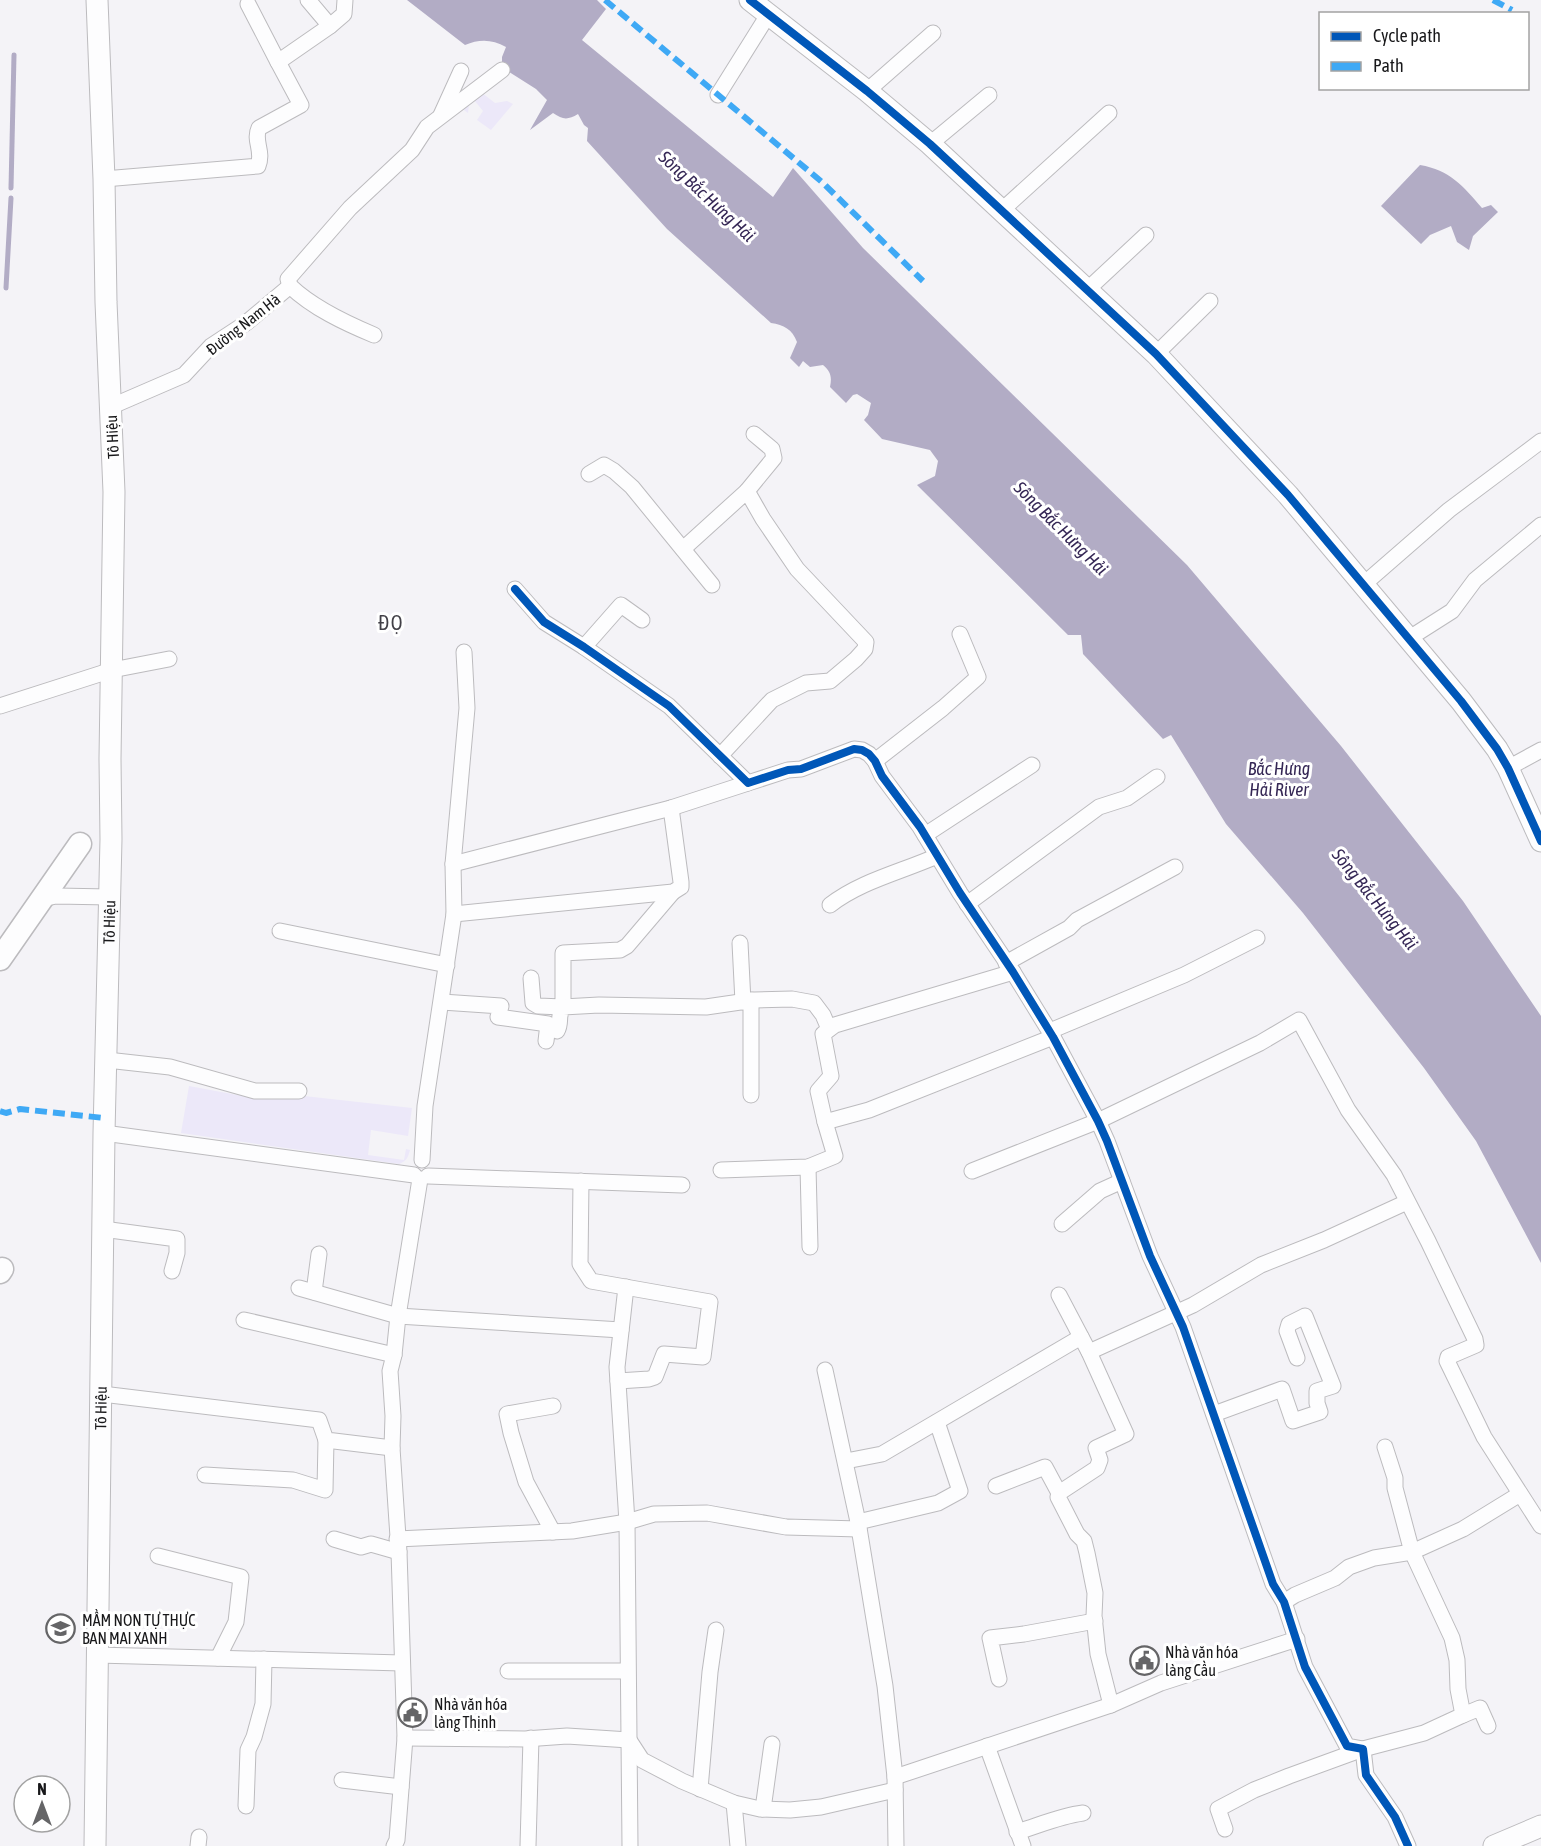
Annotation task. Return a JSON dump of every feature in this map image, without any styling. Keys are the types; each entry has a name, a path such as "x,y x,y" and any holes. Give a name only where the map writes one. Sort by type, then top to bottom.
{"main road":[{"name":"Tô Hiệu","path":"95,1846 114,492 97,0"},
{"path":"750,0 867,91 930,144 1156,354 1288,495 1461,701 1497,749 1508,768 1541,841"},
{"path":"0,959 80,844"},
{"path":"1494,1846 1541,1826"}],"street":[{"path":"308,0 330,26"},
{"path":"279,62 344,14 345,0"},
{"path":"104,179 258,166 262,157 256,134 259,128 301,105 248,4"},
{"path":"718,95 768,15"},
{"path":"867,91 933,33"},
{"path":"290,286 288,279 335,224 412,150 427,127 502,70"},
{"path":"439,118 460,71"},
{"path":"930,144 988,94"},
{"path":"1001,211 1109,113"},
{"path":"1087,290 1146,235"},
{"name":"Đường Nam Hà","path":"110,407 183,375 211,346 246,322 290,286 298,294 338,320 374,335"},
{"path":"1156,354 1210,301"},
{"path":"683,549 747,491 774,458 772,449 754,434"},
{"path":"1364,584 1449,510 1541,441"},
{"path":"589,474 604,465 632,487 712,585"},
{"path":"720,756 772,700 806,683 830,681 865,649 866,642 797,569 747,491"},
{"path":"1408,639 1452,611 1475,580 1541,525"},
{"path":"515,589 544,622 669,706 748,783"},
{"path":"584,647 621,605 642,620"},
{"path":"875,761 943,708 978,677 960,634"},
{"path":"394,1846 397,1840 405,1738 390,1371 421,1176 430,1167 422,1160 425,1106 454,914 453,864 467,708 465,652"},
{"path":"0,704 112,670 169,659"},
{"path":"453,864 671,808 788,770 801,769 854,750 862,750 869,754 882,776 925,835 967,904 1010,967 1051,1034 1098,1121 1150,1256 1183,1327 1273,1584 1284,1602 1305,1666 1347,1746 1363,1749"},
{"path":"1508,768 1541,750"},
{"path":"925,835 1032,765"},
{"path":"967,904 1099,807 1127,798 1157,777"},
{"path":"454,914 673,891 681,887 681,882 671,808"},
{"path":"830,905 866,883 937,856"},
{"path":"455,884 460,873 473,860"},
{"path":"721,1170 808,1167 835,1156 818,1091 831,1076 823,1034 829,1029 835,1025 1010,967 1069,928 1077,920 1175,867"},
{"path":"442,1002 501,1006 498,1017 548,1024 552,1036 560,1027 560,1012 563,1007 563,953 620,950 627,946 673,891"},
{"path":"42,899 56,896 110,897"},
{"path":"280,931 447,965"},
{"path":"825,1122 869,1110 1051,1034 1184,975 1257,938"},
{"path":"740,943 747,1001 751,1095"},
{"path":"531,978 533,1003 538,1006 706,1007 747,1001 792,999 814,1004 823,1015 829,1029"},
{"path":"972,1171 1098,1121 1260,1042 1299,1020 1348,1110 1394,1175 1428,1240 1476,1345 1448,1357 1447,1361 1484,1437 1541,1526"},
{"path":"107,1060 170,1067 255,1091 299,1091"},
{"path":"104,1133 421,1176 682,1185"},
{"path":"808,1167 810,1247"},
{"path":"582,1181 580,1264 591,1281 710,1302 703,1357 664,1354 655,1377 618,1381"},
{"path":"1062,1224 1100,1191 1122,1181"},
{"path":"1089,1352 1193,1305 1261,1266 1407,1202"},
{"path":"103,1229 177,1239 177,1253 172,1271"},
{"path":"314,1292 320,1254"},
{"path":"626,1287 617,1367 627,1522 630,1846"},
{"path":"299,1288 398,1316 621,1330"},
{"path":"1059,1295 1089,1352 1126,1434 1096,1448 1100,1460 1097,1468 1059,1493"},
{"path":"1214,1414 1282,1389 1293,1421 1320,1412 1317,1391 1332,1386 1305,1316 1289,1324 1287,1331 1297,1358"},
{"path":"244,1320 394,1355"},
{"path":"846,1461 882,1454 1081,1337"},
{"path":"825,1371 859,1525 885,1686 895,1783 896,1846"},
{"path":"102,1394 319,1420 326,1440 325,1490 293,1480 205,1476"},
{"path":"553,1406 507,1413 526,1482 553,1532"},
{"path":"334,1539 361,1547 371,1544 398,1545 553,1532 627,1522 654,1514 707,1513 786,1527 859,1525 939,1503 960,1491 936,1422"},
{"path":"326,1440 392,1448"},
{"path":"1385,1447 1395,1478 1395,1488 1412,1552 1452,1638 1457,1660 1458,1689 1463,1715"},
{"path":"996,1486 1045,1467 1059,1493 1058,1497 1077,1534 1084,1541 1088,1553 1095,1593 1098,1654 1111,1705"},
{"path":"1284,1602 1335,1578 1349,1567 1374,1558 1412,1552 1463,1529 1520,1494"},
{"path":"158,1556 242,1577 236,1622 218,1658"},
{"path":"999,1678 990,1638 1095,1621"},
{"path":"700,1789 716,1630"},
{"path":"629,1740 642,1760 734,1803 763,1809 790,1810 821,1807 895,1783 987,1746 1111,1705 1161,1683 1297,1639"},
{"path":"97,1655 402,1663"},
{"path":"246,1806 248,1750 263,1704 264,1659"},
{"path":"508,1671 627,1671"},
{"path":"1225,1829 1218,1809 1254,1790 1363,1749 1424,1733 1480,1708 1488,1726"},
{"path":"405,1738 567,1736 629,1740"},
{"path":"528,1846 531,1738"},
{"path":"763,1809 772,1744"},
{"path":"987,1746 1020,1839 1055,1818 1083,1813"},
{"path":"1363,1749 1366,1775 1395,1817 1408,1846"},
{"path":"342,1780 401,1787"},
{"path":"734,1803 738,1846"}],"shaded area":[{"path":"475,79 477,89 495,103 507,101 513,104 491,130 477,120 483,111 470,95 468,113 457,105"},
{"path":"189,1086 258,1099 275,1094 295,1095 412,1108 408,1136 371,1130 368,1155 404,1160 406,1149 410,1150 408,1157 399,1164 181,1133"}],"water":[{"name":"Bắc Hưng Hải River","path":"407,0 597,0 606,9 582,40 773,197 793,168 863,248 1187,565 1341,746 1463,901 1541,1016 1541,1263 1476,1141 1424,1068 1303,913 1226,824 1171,735 1163,739 1083,654 1081,635 1068,635 917,485 935,476 938,461 930,450 882,439 864,420 871,403 857,394 846,403 830,387 830,375 823,365 810,367 803,361 799,367 790,358 797,342 793,334 784,326 771,323 667,229 587,141 588,128 578,114 565,118 553,113 530,130 547,100 536,89 502,65 506,47 496,42 485,41 465,45"},
{"path":"1420,165 1448,175 1462,186 1482,208 1491,205 1498,212 1473,236 1469,250 1457,242 1451,226 1430,235 1421,244 1381,206"}],"waterway":[{"path":"11,188 14,55"},
{"path":"6,288 11,198"}],"marked path":[{"path":"605,0 822,182 923,281"},
{"path":"1493,0 1512,10"},
{"path":"0,1111 6,1113 20,1109 104,1118"}],"cycle path":[{"path":"750,0 867,91 930,144 1156,354 1288,495 1461,701 1497,749 1508,768 1541,841"},
{"path":"515,589 544,622 669,706 748,783 788,770 801,769 854,749 862,750 875,761 882,776 920,827 960,893 1013,972 1053,1037 1098,1121 1150,1256 1183,1327 1273,1584 1284,1602 1305,1667 1347,1746 1363,1749 1366,1775 1395,1817 1408,1846"}],"place":[{"name":"MẦM NON TỰ THỰC BAN MAI XANH","path":"61,1629"},
{"name":"Nhà văn hóa làng Cầu","path":"1144,1661"},
{"name":"Nhà văn hóa làng Thịnh","path":"413,1713"}],"district":[{"name":"ĐỌ","path":"391,622"}],"water label":[{"name":"Sông Bắc Hưng Hải","path":"707,196"},
{"name":"Sông Bắc Hưng Hải","path":"1061,528"},
{"name":"Sông Bắc Hưng Hải","path":"1375,899"}]}
